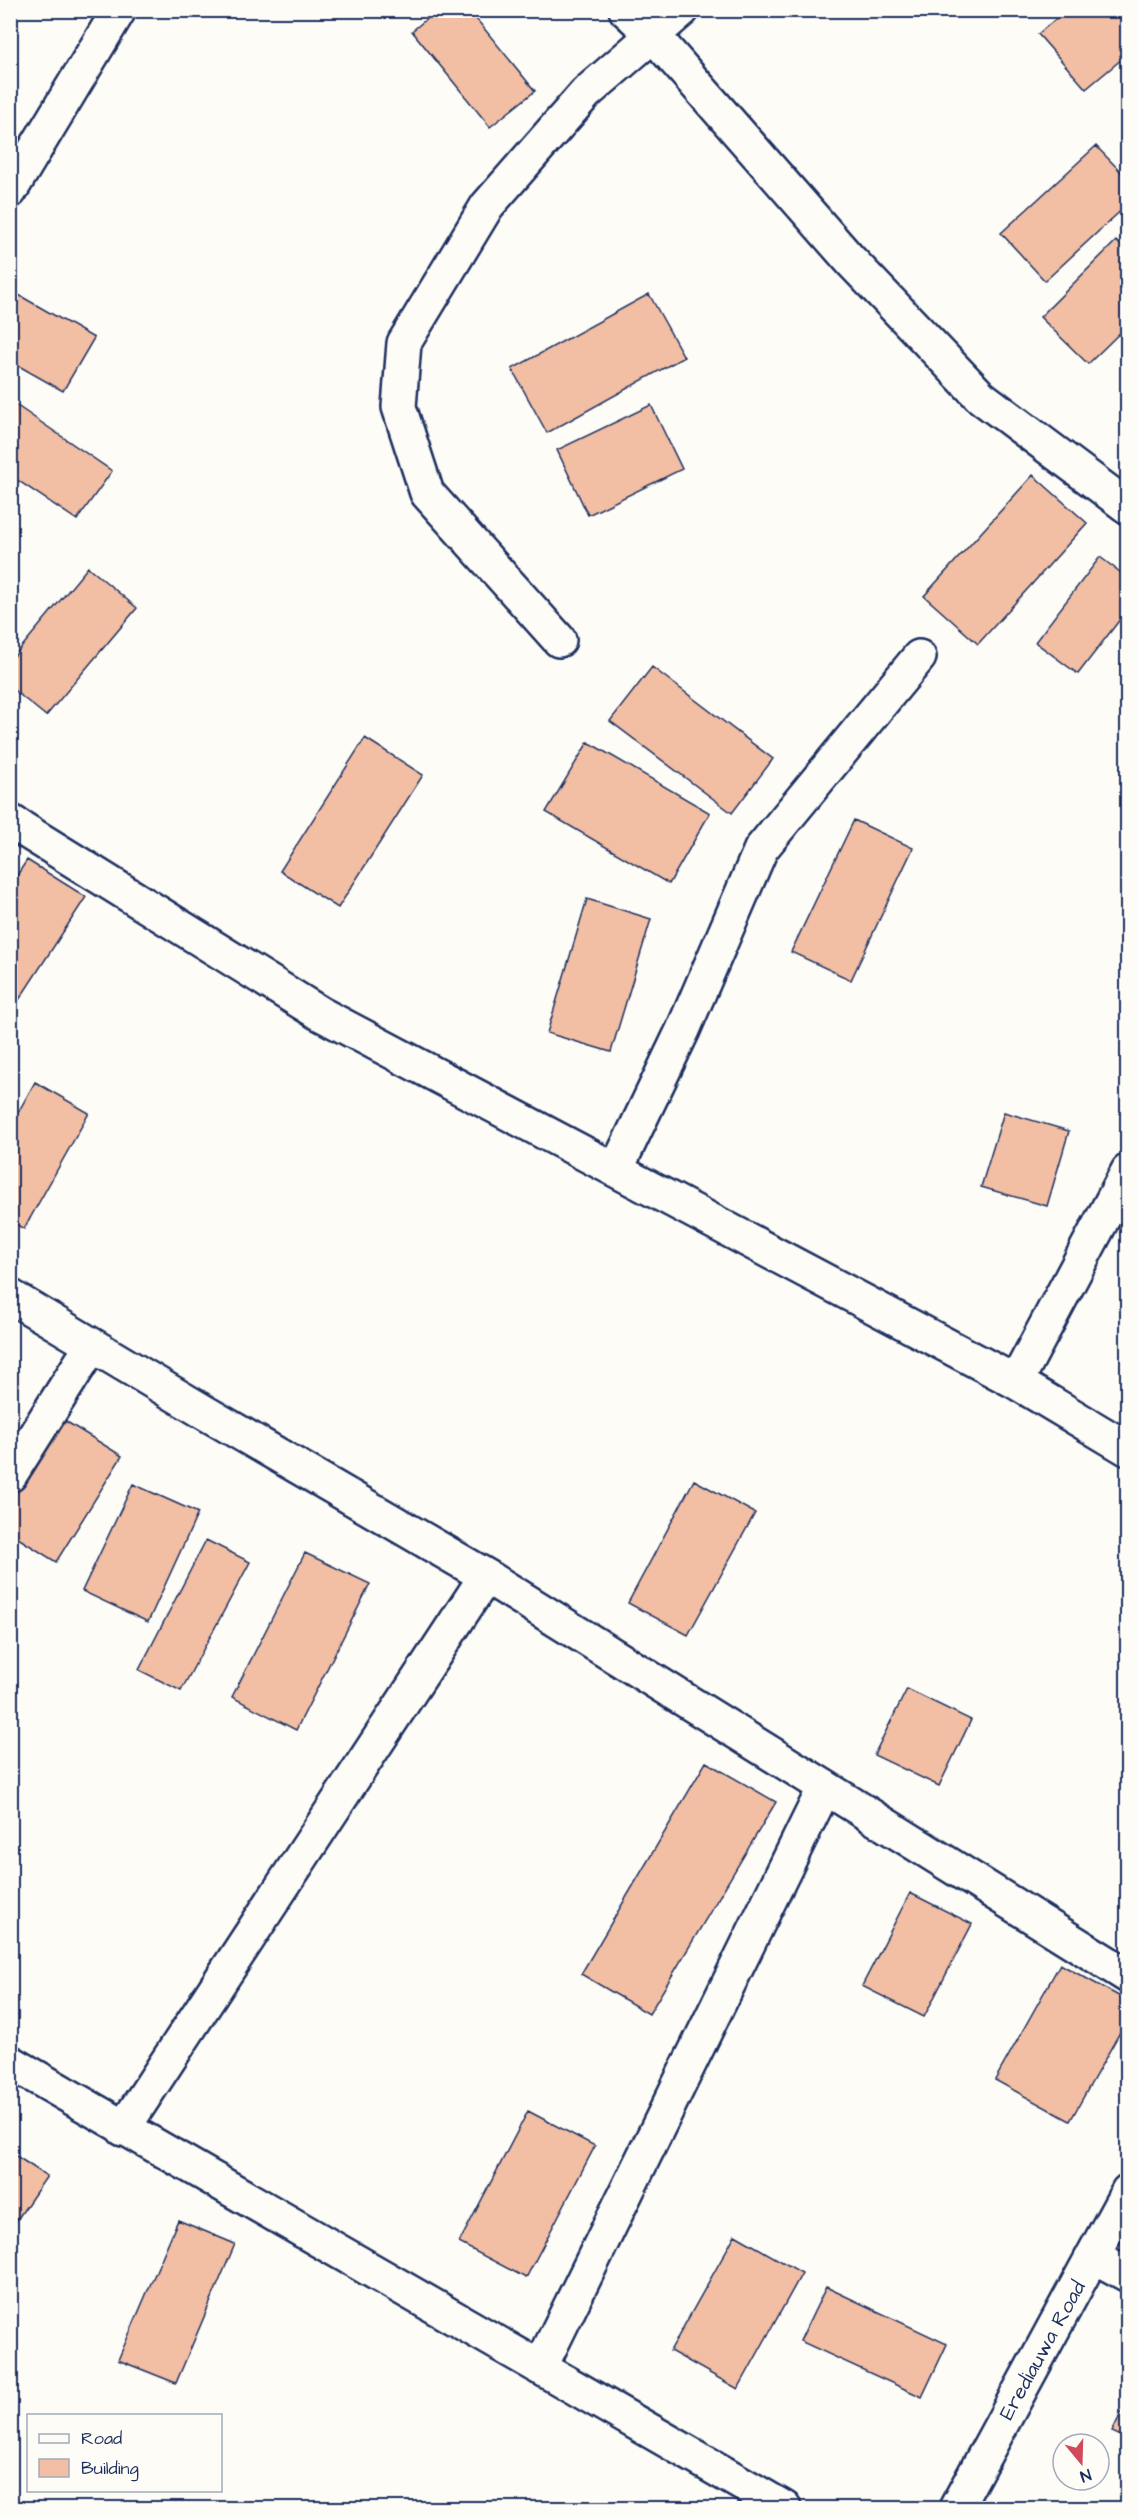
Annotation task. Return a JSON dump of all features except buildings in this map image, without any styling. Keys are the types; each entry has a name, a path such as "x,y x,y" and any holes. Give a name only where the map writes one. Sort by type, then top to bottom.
{"street":[{"path":"10,191 119,10"},
{"path":"626,10 653,35 851,261 981,396 1128,507"},
{"path":"559,640 427,493 399,408 404,343 487,206 586,93 682,10"},
{"path":"616,1170 683,1030 761,849 919,657"},
{"path":"10,821 319,1013 1016,1382 1128,1449"},
{"path":"1016,1382 1128,1171"},
{"path":"10,1296 486,1576 1128,1976"},
{"path":"10,1475 92,1345"},
{"path":"123,2129 486,1576"},
{"path":"540,2368 825,1787"},
{"path":"10,2062 784,2508"},
{"name":"Erediauwa Road","path":"956,2508 1128,2191"},
{"path":"1093,2256 1128,2275"}]}
